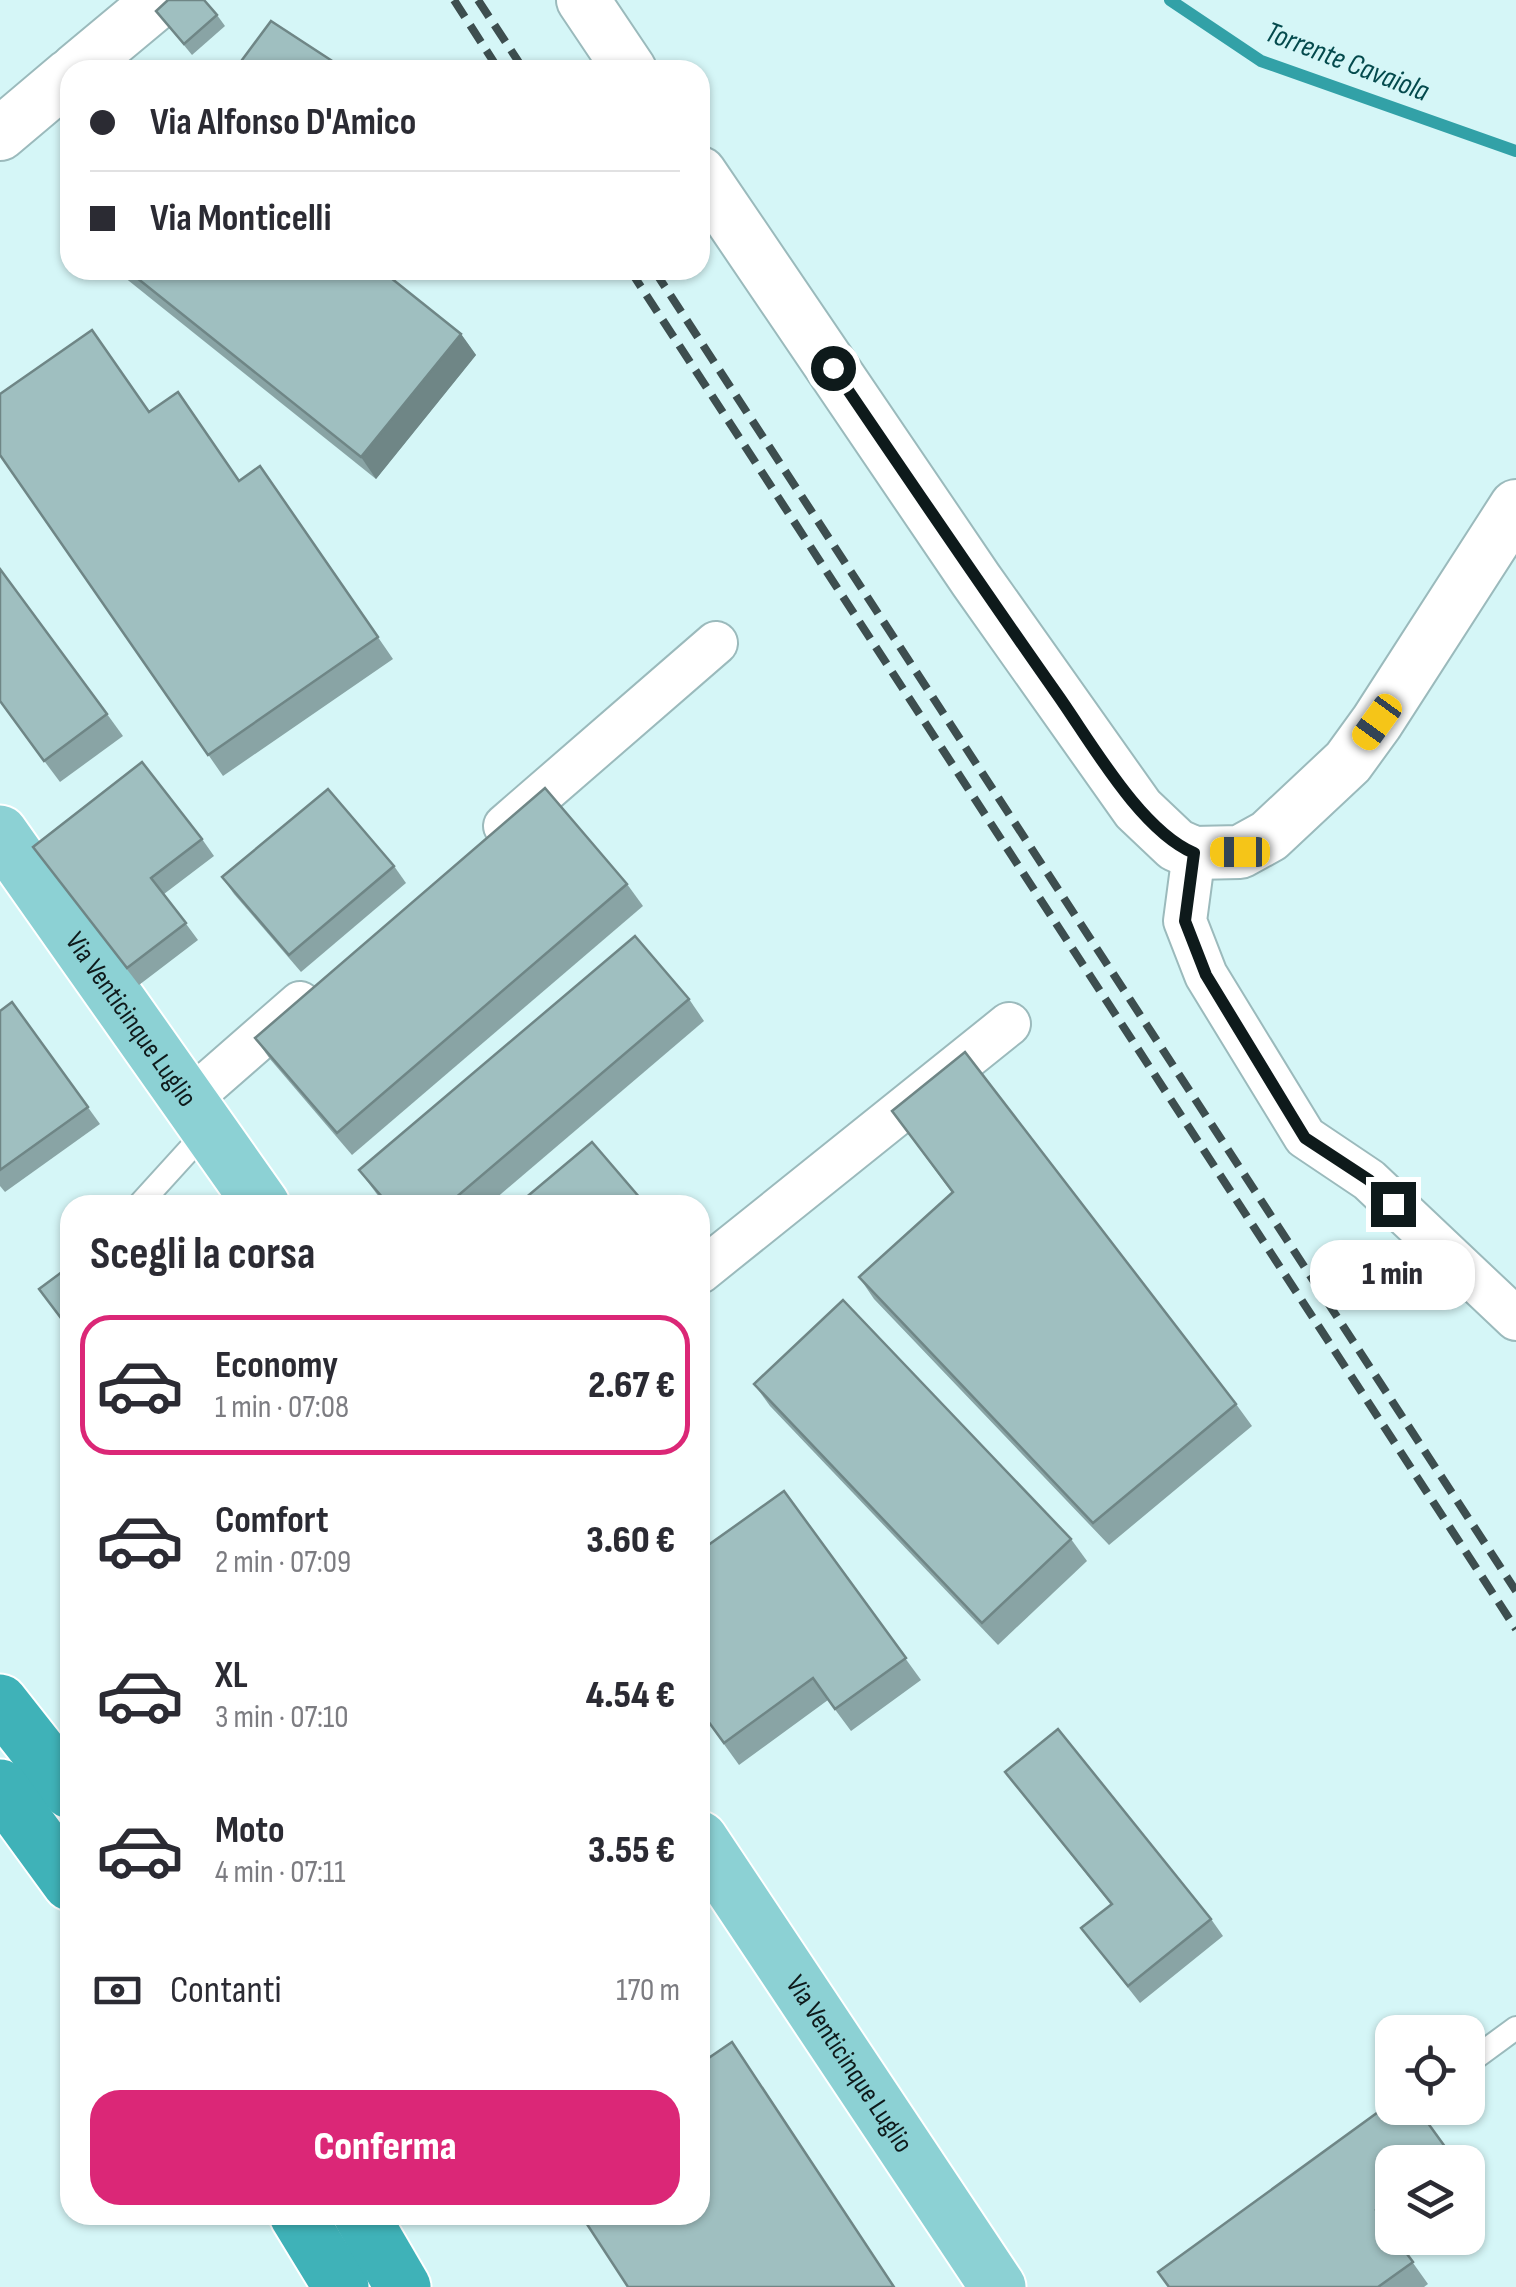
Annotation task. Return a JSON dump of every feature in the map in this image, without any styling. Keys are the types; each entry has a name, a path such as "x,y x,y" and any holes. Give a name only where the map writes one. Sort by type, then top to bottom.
{"highway":[{"path":"0,1702 60,1778"},
{"path":"0,1787 60,1868"},
{"path":"302,2225 341,2287"},
{"path":"367,2225 403,2287"}],"main road":[{"name":"Via Venticinque Luglio","path":"0,833 255,1195"},
{"name":"Via Venticinque Luglio","path":"710,1854 998,2287"}],"street":[{"path":"88,60 160,0"},
{"path":"583,0 623,60"},
{"path":"0,134 60,83"},
{"path":"710,188 976,580 1138,809 1176,845 1194,853 1240,852 1268,836 1348,762 1516,506"},
{"path":"475,852 716,643"},
{"path":"1194,853 1185,921 1206,975 1305,1138 1369,1180 1516,1319"},
{"path":"199,1114 324,982"},
{"path":"710,1264 1009,1024"}],"lane":[{"path":"145,1195 199,1114"},
{"path":"1485,2051 1516,2028"}],"building":[{"path":"168,0 204,0 217,15 184,44 156,11"},
{"path":"271,21 331,60 242,60"},
{"path":"140,280 394,280 461,334 361,457"},
{"path":"92,330 149,412 178,392 239,481 260,466 378,637 208,755 0,455 0,394"},
{"path":"0,569 107,714 44,761 0,701"},
{"path":"142,762 202,839 151,878 186,923 127,968 33,847"},
{"path":"545,788 627,884 337,1133 255,1038"},
{"path":"328,789 394,866 289,955 222,877"},
{"path":"635,936 689,999 459,1195 380,1195 359,1170"},
{"path":"12,1002 88,1107 0,1170 0,1011"},
{"path":"965,1052 1236,1404 1093,1523 859,1277 953,1192 892,1111"},
{"path":"592,1142 637,1195 529,1195"},
{"path":"60,1273 60,1317 39,1289"},
{"path":"843,1300 1071,1539 982,1623 754,1384"},
{"path":"784,1491 906,1658 835,1709 813,1678 724,1743 710,1724 710,1544"},
{"path":"1058,1729 1211,1919 1128,1986 1081,1928 1112,1904 1005,1772"},
{"path":"732,2042 894,2287 628,2287 588,2225 710,2225 710,2057"},
{"path":"1375,2114 1375,2125 1429,2125 1444,2145 1375,2145 1375,2255 1408,2255 1413,2262 1378,2287 1169,2287 1158,2272"}],"waterway":[{"name":"Torrente Cavaiola","path":"1170,0 1261,61 1516,151"}],"railway":[{"path":"454,0 493,60"},
{"path":"478,0 517,60"},
{"path":"637,280 1516,1629"},
{"path":"661,280 1516,1591"}],"route":[{"path":"833,368 1138,809 1176,845 1194,853 1185,921 1206,975 1305,1138 1369,1180 1393,1204"}]}
